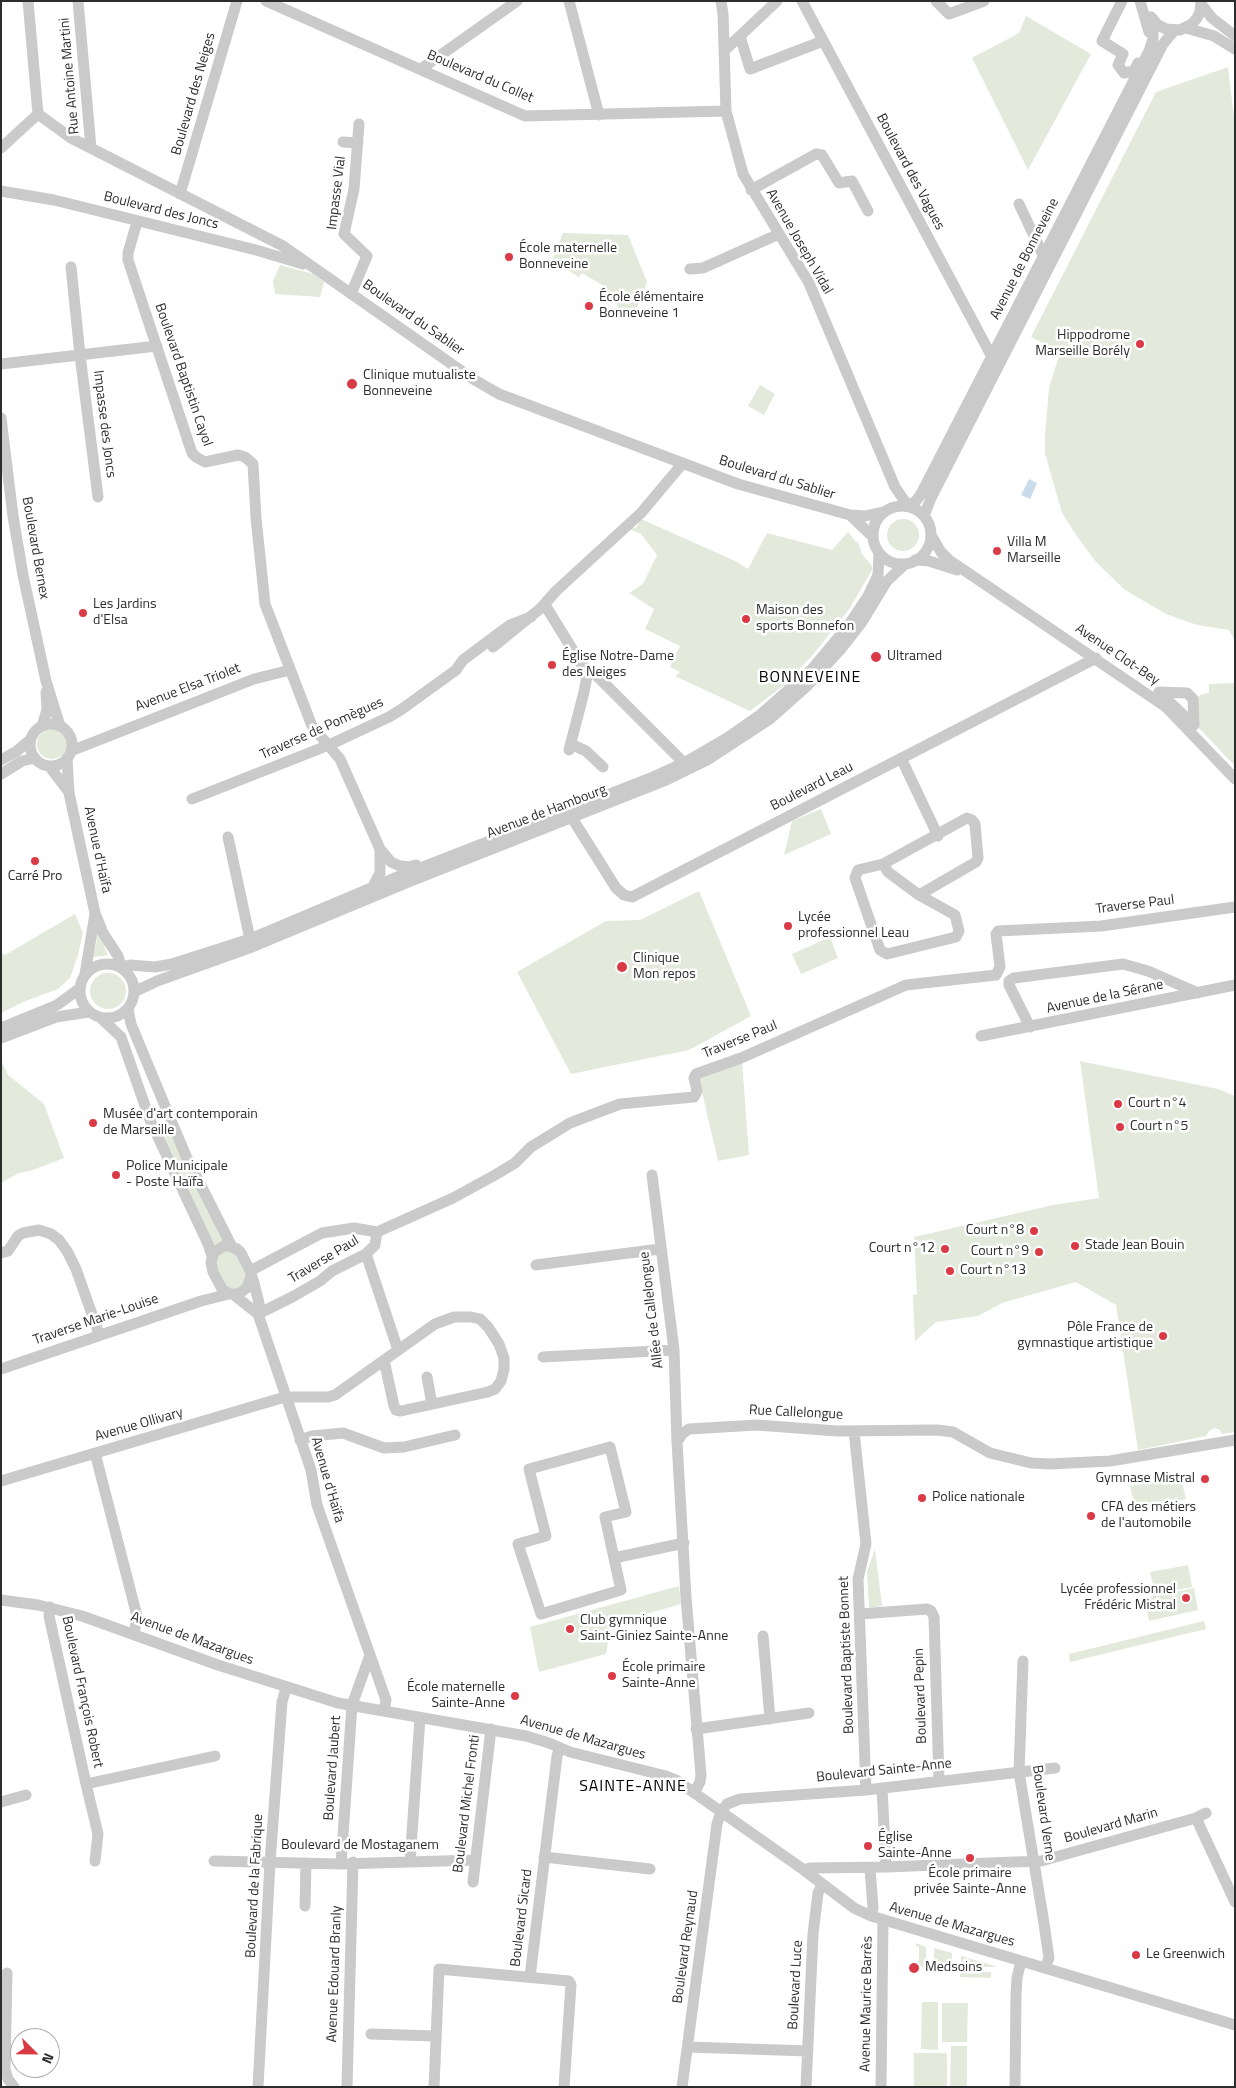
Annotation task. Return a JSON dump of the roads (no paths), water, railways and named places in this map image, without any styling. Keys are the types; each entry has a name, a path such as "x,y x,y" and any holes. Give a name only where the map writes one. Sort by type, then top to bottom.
{"street":[{"path":"1,148 38,114 28,1"},
{"name":"Rue Antoine Martini","path":"78,1 91,148"},
{"name":"Boulevard des Neiges","path":"180,194 237,1"},
{"name":"Boulevard du Collet","path":"266,1 525,116 726,112"},
{"path":"421,69 517,1"},
{"path":"569,1 599,115"},
{"name":"Avenue Joseph Vidal","path":"721,1 726,112 743,174 812,291 895,487 908,506"},
{"path":"724,51 777,1"},
{"name":"Boulevard des Vagues","path":"802,1 992,357"},
{"path":"936,1 949,14 984,1"},
{"path":"1122,1 1102,41 1123,54 1118,65 1124,73 1134,71 1149,40 1146,2"},
{"path":"1146,2 1153,19 1158,25 1174,31 1186,28 1197,18 1201,3"},
{"path":"1201,3 1212,18 1235,36"},
{"name":"Avenue de Bonneveine","path":"908,506 916,501 921,494 1149,51 1153,39 1153,19"},
{"path":"1186,28 1214,36 1235,49"},
{"name":"Avenue de Bonneveine","path":"924,516 931,498 1163,44 1174,31"},
{"path":"740,36 750,69 823,41"},
{"name":"Boulevard du Sablier","path":"38,114 71,138 283,246 473,379 499,394 738,484 850,515 865,516 888,510"},
{"name":"Impasse Vial","path":"351,294 367,256 344,234 354,189 359,124"},
{"name":"Impasse Vial","path":"344,142 358,143"},
{"path":"751,190 816,154 822,155 839,183 852,181 868,211"},
{"name":"Boulevard des Joncs","path":"1,191 54,200 256,250 312,266"},
{"path":"1019,214 1044,255"},
{"name":"Boulevard Baptistin Cayol","path":"137,222 130,243 128,260 192,453 206,462 238,455 245,457 254,464 256,518 262,583 266,604 312,726 340,759 380,849 391,862 405,867 434,858 454,855"},
{"path":"690,269 703,268 779,234"},
{"name":"Impasse des Joncs","path":"71,267 98,496"},
{"path":"1,364 157,346"},
{"name":"Boulevard Bernex","path":"1,418 13,516 23,575 46,681 64,730"},
{"name":"Traverse de Pomègues","path":"192,799 329,745 402,709 456,670 463,660 510,625 532,617 556,591 641,513 683,463"},
{"path":"888,510 908,506 917,510 928,523 931,535 926,550 910,562 890,562 879,554 873,543 872,536 875,524 888,510 895,487"},
{"name":"Boulevard du Sablier","path":"850,515 872,536"},
{"name":"Avenue Clot-Bey","path":"931,535 941,552 968,574 1096,658 1166,707 1235,779"},
{"name":"Avenue de Hambourg","path":"121,967 130,965 155,967 172,964 250,939 684,763 748,724 780,699 812,669 842,634 868,596 878,575 879,554"},
{"name":"Avenue Clot-Bey","path":"910,562 937,564 968,574"},
{"name":"Avenue de Hambourg","path":"134,992 157,981 252,947 685,771 730,746 770,719 806,687 831,661 862,622 887,582 910,562"},
{"path":"545,604 586,668 684,763"},
{"name":"Boulevard Leau","path":"572,818 616,888 624,895 632,897 1096,658"},
{"path":"586,668 587,676 584,692 570,747 586,751 603,767"},
{"name":"Avenue Elsa Triolet","path":"69,754 99,739 254,679 290,670"},
{"name":"Boulevard Bernex","path":"42,726 46,710 46,681"},
{"path":"1,760 16,751 31,738 37,729 54,724 64,730 71,742 69,754 56,765 49,766 39,762 31,752 31,738"},
{"name":"Avenue Elsa Triolet","path":"64,730 77,737 99,739"},
{"name":"Avenue d'Haïfa","path":"69,754 70,793 95,913 103,933 118,956 121,967"},
{"path":"1,774 22,762 35,758"},
{"path":"901,758 938,836"},
{"name":"Avenue d'Haïfa","path":"49,766 70,793"},
{"path":"883,864 888,872 919,894 955,915 959,931 956,937 886,954 880,950 855,878 858,870 883,864 938,836 967,818 972,820 975,824 978,858 976,862 919,894"},
{"path":"228,837 250,939"},
{"name":"Boulevard Baptistin Cayol","path":"372,888 380,873 380,849"},
{"name":"Traverse Paul","path":"258,1314 294,1296 320,1281 332,1271 366,1254 375,1245 377,1232 453,1198 495,1175 515,1163 531,1147 570,1123 620,1104 694,1097 697,1091 694,1078 696,1074 741,1058 906,985 996,975 1000,967 996,934 998,931 1101,926 1235,907"},
{"name":"Avenue d'Haïfa","path":"85,974 95,913"},
{"path":"201,1301 208,1291 213,1272 212,1256 208,1244 147,1113 121,1038 101,1018 89,1012 80,998 79,989 85,974 91,968 106,963 121,967 131,978 134,992 128,1009 131,1024 186,1156 232,1246 241,1253 251,1273 247,1288 231,1294"},
{"path":"1030,1027 1009,985 1009,981 1014,978 1123,964 1148,971 1198,993"},
{"name":"Avenue de la Sérane","path":"981,1036 1235,985"},
{"path":"1,1028 58,1005 79,989"},
{"path":"101,1018 116,1017 128,1009"},
{"path":"1,1038 56,1017 89,1012"},
{"path":"147,1113 165,1106"},
{"name":"Allée de Callelongue","path":"652,1175 674,1350 677,1442"},
{"path":"251,1273 322,1233 354,1228 377,1232"},
{"path":"1,1252 8,1251 18,1236 23,1233 39,1230 51,1234 59,1240 76,1269 99,1334"},
{"path":"212,1256 218,1248 226,1245 232,1246"},
{"path":"536,1265 660,1249"},
{"path":"366,1254 398,1350"},
{"path":"213,1272 222,1289 258,1314"},
{"name":"Avenue d'Haïfa","path":"251,1273 259,1303 258,1314 311,1470 317,1505 386,1700 384,1711"},
{"name":"Traverse Marie-Louise","path":"1,1369 99,1334 201,1301 231,1294"},
{"name":"Avenue Ollivary","path":"1,1482 285,1397 328,1397 335,1395 435,1324 462,1316 480,1320 488,1327 499,1344 504,1358 501,1381 495,1389 488,1392 432,1404"},
{"path":"543,1357 674,1350"},
{"path":"384,1360 396,1410 401,1411 432,1404 427,1377"},
{"name":"Rue Callelongue","path":"677,1442 682,1434 689,1429 757,1425 854,1431 924,1430 953,1432 990,1453 1031,1463 1050,1464 1110,1461 1235,1440"},
{"name":"Boulevard Baptiste Bonnet","path":"854,1431 866,1544 858,1579 866,1790"},
{"path":"300,1440 312,1436 343,1433 384,1448 404,1447 456,1435"},
{"path":"677,1442 696,1729 701,1775 700,1782 694,1793"},
{"path":"610,1447 626,1512 605,1517 614,1558 621,1590 541,1614 518,1544 546,1536 529,1469 610,1447"},
{"path":"95,1453 137,1616 134,1634"},
{"path":"614,1558 684,1543"},
{"name":"Avenue de Mazargues","path":"1,1600 50,1608 134,1634 286,1688 338,1703 491,1729 542,1741 560,1748 666,1776 676,1780 804,1870 854,1908 871,1916 1235,2024"},
{"name":"Boulevard François Robert","path":"50,1608 49,1616 98,1834 94,1861"},
{"name":"Boulevard Pepin","path":"860,1614 927,1610 931,1611 934,1617 939,1780"},
{"path":"764,1636 770,1719"},
{"path":"352,1705 370,1655"},
{"name":"Boulevard Verne","path":"1023,1661 1019,1772 1049,1958 1046,1968"},
{"path":"358,1690 367,1686 374,1687 383,1692"},
{"name":"Boulevard de la Fabrique","path":"258,2087 270,1862 282,1702 286,1688"},
{"name":"Boulevard Jaubert","path":"347,1863 352,1705"},
{"path":"696,1729 809,1713"},
{"path":"410,1862 420,1718"},
{"name":"Boulevard Michel Fronti","path":"473,1882 491,1729"},
{"name":"Boulevard Sicard","path":"560,1748 557,1756 530,1977 565,1980 569,1981 571,1985 564,2087"},
{"name":"Boulevard François Robert","path":"86,1784 215,1756"},
{"name":"Boulevard Sainte-Anne","path":"721,1812 727,1804 740,1799 866,1790 1054,1768"},
{"path":"882,1788 886,1867"},
{"path":"1,1802 26,1795"},
{"name":"Boulevard Reynaud","path":"682,2087 717,1824 721,1812"},
{"name":"Boulevard Marin","path":"804,1870 810,1868 870,1868 1034,1862 1201,1815 1235,1902"},
{"path":"544,1857 650,1869"},
{"name":"Boulevard de Mostaganem","path":"214,1861 347,1863 475,1860"},
{"path":"305,1906 306,1863"},
{"name":"Avenue Edouard Branly","path":"347,1863 347,2087"},
{"path":"870,1868 873,1908 871,1916"},
{"name":"Boulevard Luce","path":"806,2087 814,1934 818,1893 822,1885"},
{"name":"Avenue Maurice Barrès","path":"881,2087 883,1921"},
{"path":"1015,2087 1016,1996 1017,1978 1022,1961"},
{"path":"434,2087 439,1969 530,1977"},
{"path":"7,1973 4,2069 14,2087"},
{"path":"371,2034 435,2036"},
{"path":"688,2047 808,2051"}],"water":[{"path":"1029,479 1037,483 1030,499 1021,495"}],"place":[{"name":"École maternelle Bonneveine","path":"509,257"},
{"name":"École élémentaire Bonneveine 1","path":"589,306"},
{"name":"Hippodrome Marseille Borély","path":"1140,344"},
{"name":"Clinique mutualiste Bonneveine","path":"352,384"},
{"name":"Villa M Marseille","path":"997,551"},
{"name":"Les Jardins d'Elsa","path":"83,613"},
{"name":"Maison des sports Bonnefon","path":"746,619"},
{"name":"Ultramed","path":"876,657"},
{"name":"Église Notre-Dame des Neiges","path":"552,665"},
{"name":"Carré Pro","path":"35,861"},
{"name":"Lycée professionnel Leau","path":"788,926"},
{"name":"Clinique Mon repos","path":"622,967"},
{"name":"Court n°4","path":"1118,1104"},
{"name":"Musée d'art contemporain de Marseille","path":"93,1123"},
{"name":"Court n°5","path":"1120,1127"},
{"name":"Police Municipale - Poste Haïfa","path":"116,1175"},
{"name":"Court n°8","path":"1034,1231"},
{"name":"Stade Jean Bouin","path":"1075,1246"},
{"name":"Court n°12","path":"945,1249"},
{"name":"Court n°9","path":"1039,1252"},
{"name":"Court n°13","path":"950,1271"},
{"name":"Pôle France de gymnastique artistique","path":"1163,1336"},
{"name":"Gymnase Mistral","path":"1205,1479"},
{"name":"Police nationale","path":"922,1498"},
{"name":"CFA des métiers de l'automobile","path":"1091,1516"},
{"name":"Lycée professionnel Frédéric Mistral","path":"1186,1598"},
{"name":"Club gymnique Saint-Giniez Sainte-Anne","path":"570,1629"},
{"name":"École primaire Sainte-Anne","path":"612,1676"},
{"name":"École maternelle Sainte-Anne","path":"515,1696"},
{"name":"Église Sainte-Anne","path":"868,1846"},
{"name":"École primaire privée Sainte-Anne","path":"970,1858"},
{"name":"Le Greenwich","path":"1136,1955"},
{"name":"Medsoins","path":"914,1968"}],"district":[{"name":"BONNEVEINE","path":"810,678"},
{"name":"SAINTE-ANNE","path":"633,1787"}]}
